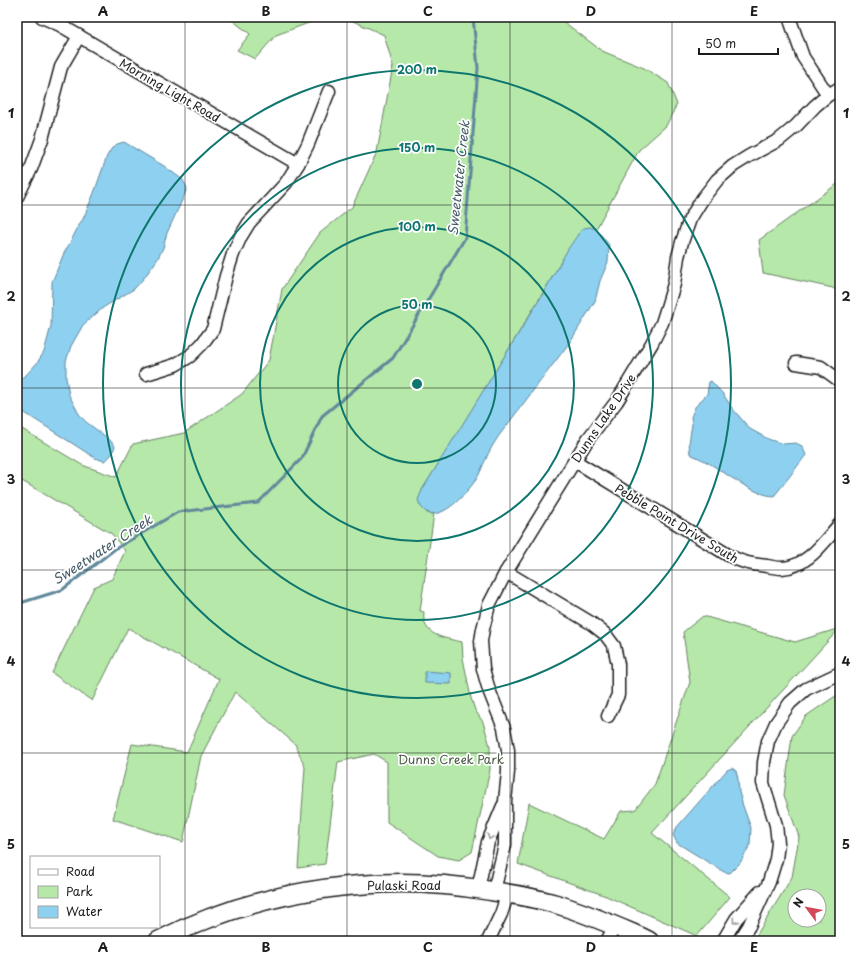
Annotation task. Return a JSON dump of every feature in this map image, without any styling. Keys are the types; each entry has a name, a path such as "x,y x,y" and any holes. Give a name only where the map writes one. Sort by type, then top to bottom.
{"main road":[{"name":"Pulaski Road","path":"158,941 198,923 236,909 279,897 356,886 400,883 464,886 557,904 585,914 611,933 641,937 649,941"}],"street":[{"name":"Morning Light Road","path":"42,17 60,25 298,164"},
{"path":"789,17 804,56 828,95"},
{"path":"17,197 31,169 42,139 61,66 79,36"},
{"name":"Dunns Lake Drive","path":"505,801 508,772 508,750 504,728 489,690 483,669 481,641 482,629 489,605 506,572 588,439 617,401 652,343 662,323 674,284 678,256 690,219 703,198 717,180 733,166 778,140 796,126 828,95 840,88"},
{"path":"146,374 175,365 190,356 202,344 213,329 226,276 240,236 249,223 286,183 298,164 308,144 328,91"},
{"path":"796,363 821,367 840,381"},
{"name":"Pebble Point Drive South","path":"575,461 728,555 748,564 782,568 796,565 811,556 840,524"},
{"path":"506,572 591,623 605,634 614,646 618,664 618,695 608,716"},
{"path":"740,941 749,926 769,882 776,859 778,843 776,825 763,783 764,762 768,741 776,723 790,703 806,689 840,673"},
{"path":"493,891 505,846 505,801"},
{"path":"488,941 501,914 493,891 488,842 505,801"},
{"path":"723,941 736,919 769,882"}],"green space":[{"path":"228,17 325,17 276,35 255,59 237,50 250,34"},
{"name":"Dunns Creek Park","path":"329,17 560,17 564,22 602,51 644,68 668,83 677,104 666,126 639,150 596,229 587,228 579,233 422,490 427,513 434,514 420,611 424,612 424,620 430,631 442,637 462,642 463,658 471,698 475,710 483,722 490,746 490,770 472,852 459,860 438,856 387,822 387,762 374,754 338,762 325,864 298,868 305,767 295,744 235,692 201,756 183,842 113,819 132,744 187,752 219,679 128,628 92,701 52,673 94,587 112,579 125,551 112,534 17,478 17,426 82,465 116,477 133,444 184,433 242,394 269,360 282,289 320,233 352,207 377,152 393,66 384,35 353,21"},
{"path":"840,182 840,294 833,288 763,273 759,240"},
{"path":"703,616 795,642 840,628 652,833 730,897 697,936 606,896 518,864 529,803 604,839 621,811 635,810 655,784 690,682 683,632"},
{"path":"840,693 840,941 753,941 792,877 799,837 784,795 792,736 806,716"}],"water":[{"path":"124,142 164,166 183,180 187,188 157,260 134,289 104,307 83,325 71,346 66,361 66,378 69,395 79,414 86,422 109,439 115,446 111,455 104,461 95,458 17,408 17,381 26,375 37,363 44,352 51,326 52,282 64,253 83,219 107,156 112,148 117,144"},
{"path":"590,227 596,229 609,245 608,262 600,281 595,301 570,342 498,437 471,487 451,506 443,511 435,514 428,513 421,507 418,500 422,490 541,297 568,249 584,228"},
{"path":"711,381 750,429 768,439 783,444 796,443 802,446 806,455 774,496 751,489 709,463 690,454 689,443 692,424 691,417 695,407 707,394 709,382"},
{"path":"425,671 451,673 451,684 425,683"},
{"path":"732,768 736,771 739,792 751,828 750,845 740,863 730,873 724,872 677,843 673,835 677,827 727,770"}],"waterway":[{"name":"Sweetwater Creek","path":"17,604 62,590 115,549 178,512 258,503 302,458 322,416 393,358 465,238 478,68 473,17"}]}
